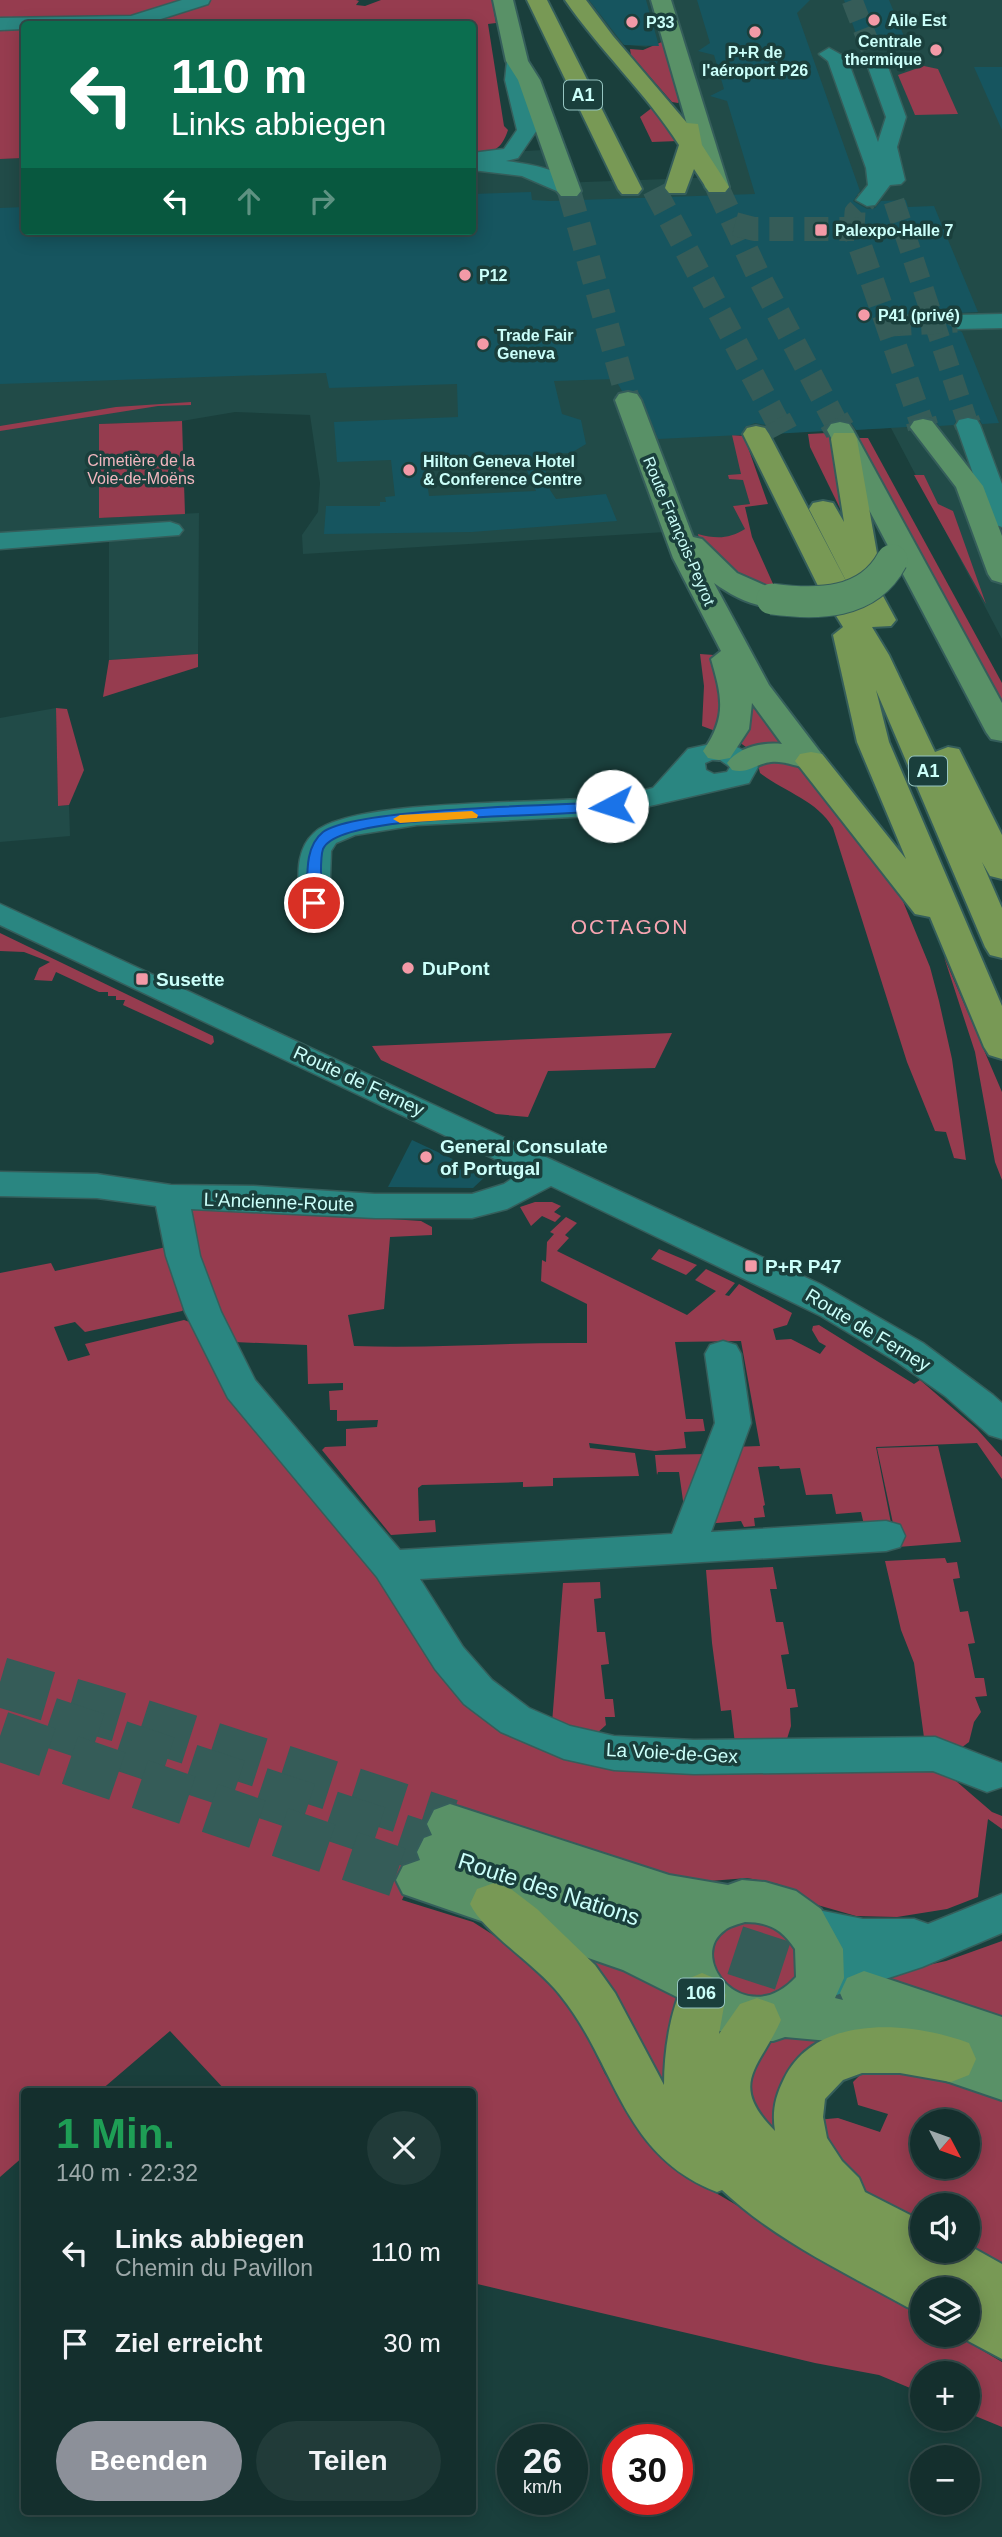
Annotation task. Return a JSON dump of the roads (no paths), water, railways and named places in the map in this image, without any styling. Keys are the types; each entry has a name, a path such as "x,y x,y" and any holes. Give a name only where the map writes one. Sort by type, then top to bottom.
{"highway":[{"name":"A1","path":"537,0 639,183 566,0"},
{"path":"575,0 600,34 691,142 717,187"},
{"path":"677,188 691,142 689,102"},
{"name":"A1","path":"1002,869 883,624 769,434 841,602 874,655 902,712 1002,947"},
{"path":"842,435 861,549 883,624"},
{"path":"841,602 873,742 1002,1046"},
{"path":"811,761 958,947"},
{"path":"494,1904 531,1932 571,1970 604,2020 662,2123 696,2154 727,2175 756,2187 910,2279"},
{"path":"697,1988 691,2105 716,2150 756,2187"},
{"path":"771,2017 736,2048 725,2077 726,2106 736,2127 751,2146 781,2171 910,2241"},
{"path":"910,2241 832,2188 806,2153 798,2137 796,2123 803,2090 825,2064 852,2052 886,2050 951,2059"},
{"path":"949,2263 1002,2293"},
{"path":"980,2320 1002,2333"}],"main road":[{"path":"503,0 517,61 529,80 568,189"},
{"path":"661,0 689,102 701,131 717,187"},
{"name":"Route François-Peyrot","path":"628,400 650,463 678,527 687,558 709,603 755,688 811,761"},
{"path":"923,427 969,486 1002,574"},
{"path":"842,435 1002,732"},
{"path":"678,527 704,560 722,577 746,591 772,599 817,603 849,597 879,581 892,560 891,526"},
{"path":"709,603 736,701 736,724 730,739 731,757 774,751 811,761"},
{"path":"436,1852 494,1904 638,1954 697,1988"},
{"path":"436,1852 725,1905 742,1900 779,1906 808,1927 821,1956 818,1981 804,2003 771,2017"},
{"name":"Route des Nations","path":"436,1852 659,1926"},
{"name":"106","path":"725,1905 699,1923 691,1936 687,1951 697,1988 729,2014 829,2019 1002,2077"},
{"path":"864,1993 1002,2039"}],"street":[{"path":"136,21 201,0"},
{"path":"0,24 21,24"},
{"path":"829,54 837,58 877,168 878,186 867,200"},
{"path":"476,158 511,154 527,130 514,80 517,61"},
{"path":"878,67 896,117 887,147 893,173 894,201"},
{"path":"476,166 507,166 543,176 568,189"},
{"path":"958,322 1002,321"},
{"path":"968,425 1002,519"},
{"path":"0,541 170,530"},
{"path":"314,903 317,848 328,835 340,830 385,820 612,806 665,792 700,775 692,760 701,753 731,757"},
{"name":"Route de Ferney","path":"0,913 767,1273 849,1316 947,1378 1002,1425"},
{"name":"L'Ancienne-Route","path":"0,1184 97,1185 171,1197 254,1198 375,1206 472,1206 505,1196 550,1171"},
{"name":"La Voie-de-Gex","path":"171,1197 183,1256 203,1312 241,1388 391,1566 449,1658 478,1692 515,1720 564,1742 614,1753 694,1757 935,1754 987,1775"},
{"path":"685,1549 733,1423 723,1354"},
{"path":"391,1566 886,1536"},
{"path":"818,1981 857,1966 907,1953 1002,1913"},
{"path":"808,1927 863,1938 945,1936"}],"tunnel":[{"path":"852,0 878,67"},
{"path":"717,187 758,275 835,421"},
{"path":"654,189 777,421"},
{"path":"569,191 628,400"},
{"path":"854,229 855,212 867,200"},
{"path":"894,201 935,323"},
{"path":"735,224 754,229 854,229 921,421"},
{"path":"935,323 957,322"},
{"path":"890,326 935,323"},
{"path":"935,323 967,421"},
{"path":"776,420 783,433"},
{"path":"834,420 840,430"},
{"path":"921,420 923,427"},
{"path":"966,420 968,425"},
{"path":"0,1682 132,1721 450,1824"},
{"path":"49,1722 440,1852"},
{"path":"0,1736 420,1880"},
{"path":"665,1927 847,1987"}],"place":[{"name":"Aile Est","path":"874,20"},
{"name":"P33","path":"632,22"},
{"name":"P+R de l'aéroport P26","path":"755,32"},
{"name":"Centrale thermique","path":"936,50"},
{"name":"Palexpo-Halle 7","path":"821,230"},
{"name":"P12","path":"465,275"},
{"name":"P41 (privé)","path":"864,315"},
{"name":"Trade Fair Geneva","path":"483,344"},
{"name":"Hilton Geneva Hotel & Conference Centre","path":"409,470"},
{"name":"DuPont","path":"408,968"},
{"name":"Susette","path":"142,979"},
{"name":"General Consulate of Portugal","path":"426,1157"},
{"name":"P+R P47","path":"751,1266"}],"district":[{"name":"OCTAGON","path":"630,926"}],"park label":[{"name":"Cimetière de la Voie-de-Moëns","path":"141,469"}]}
